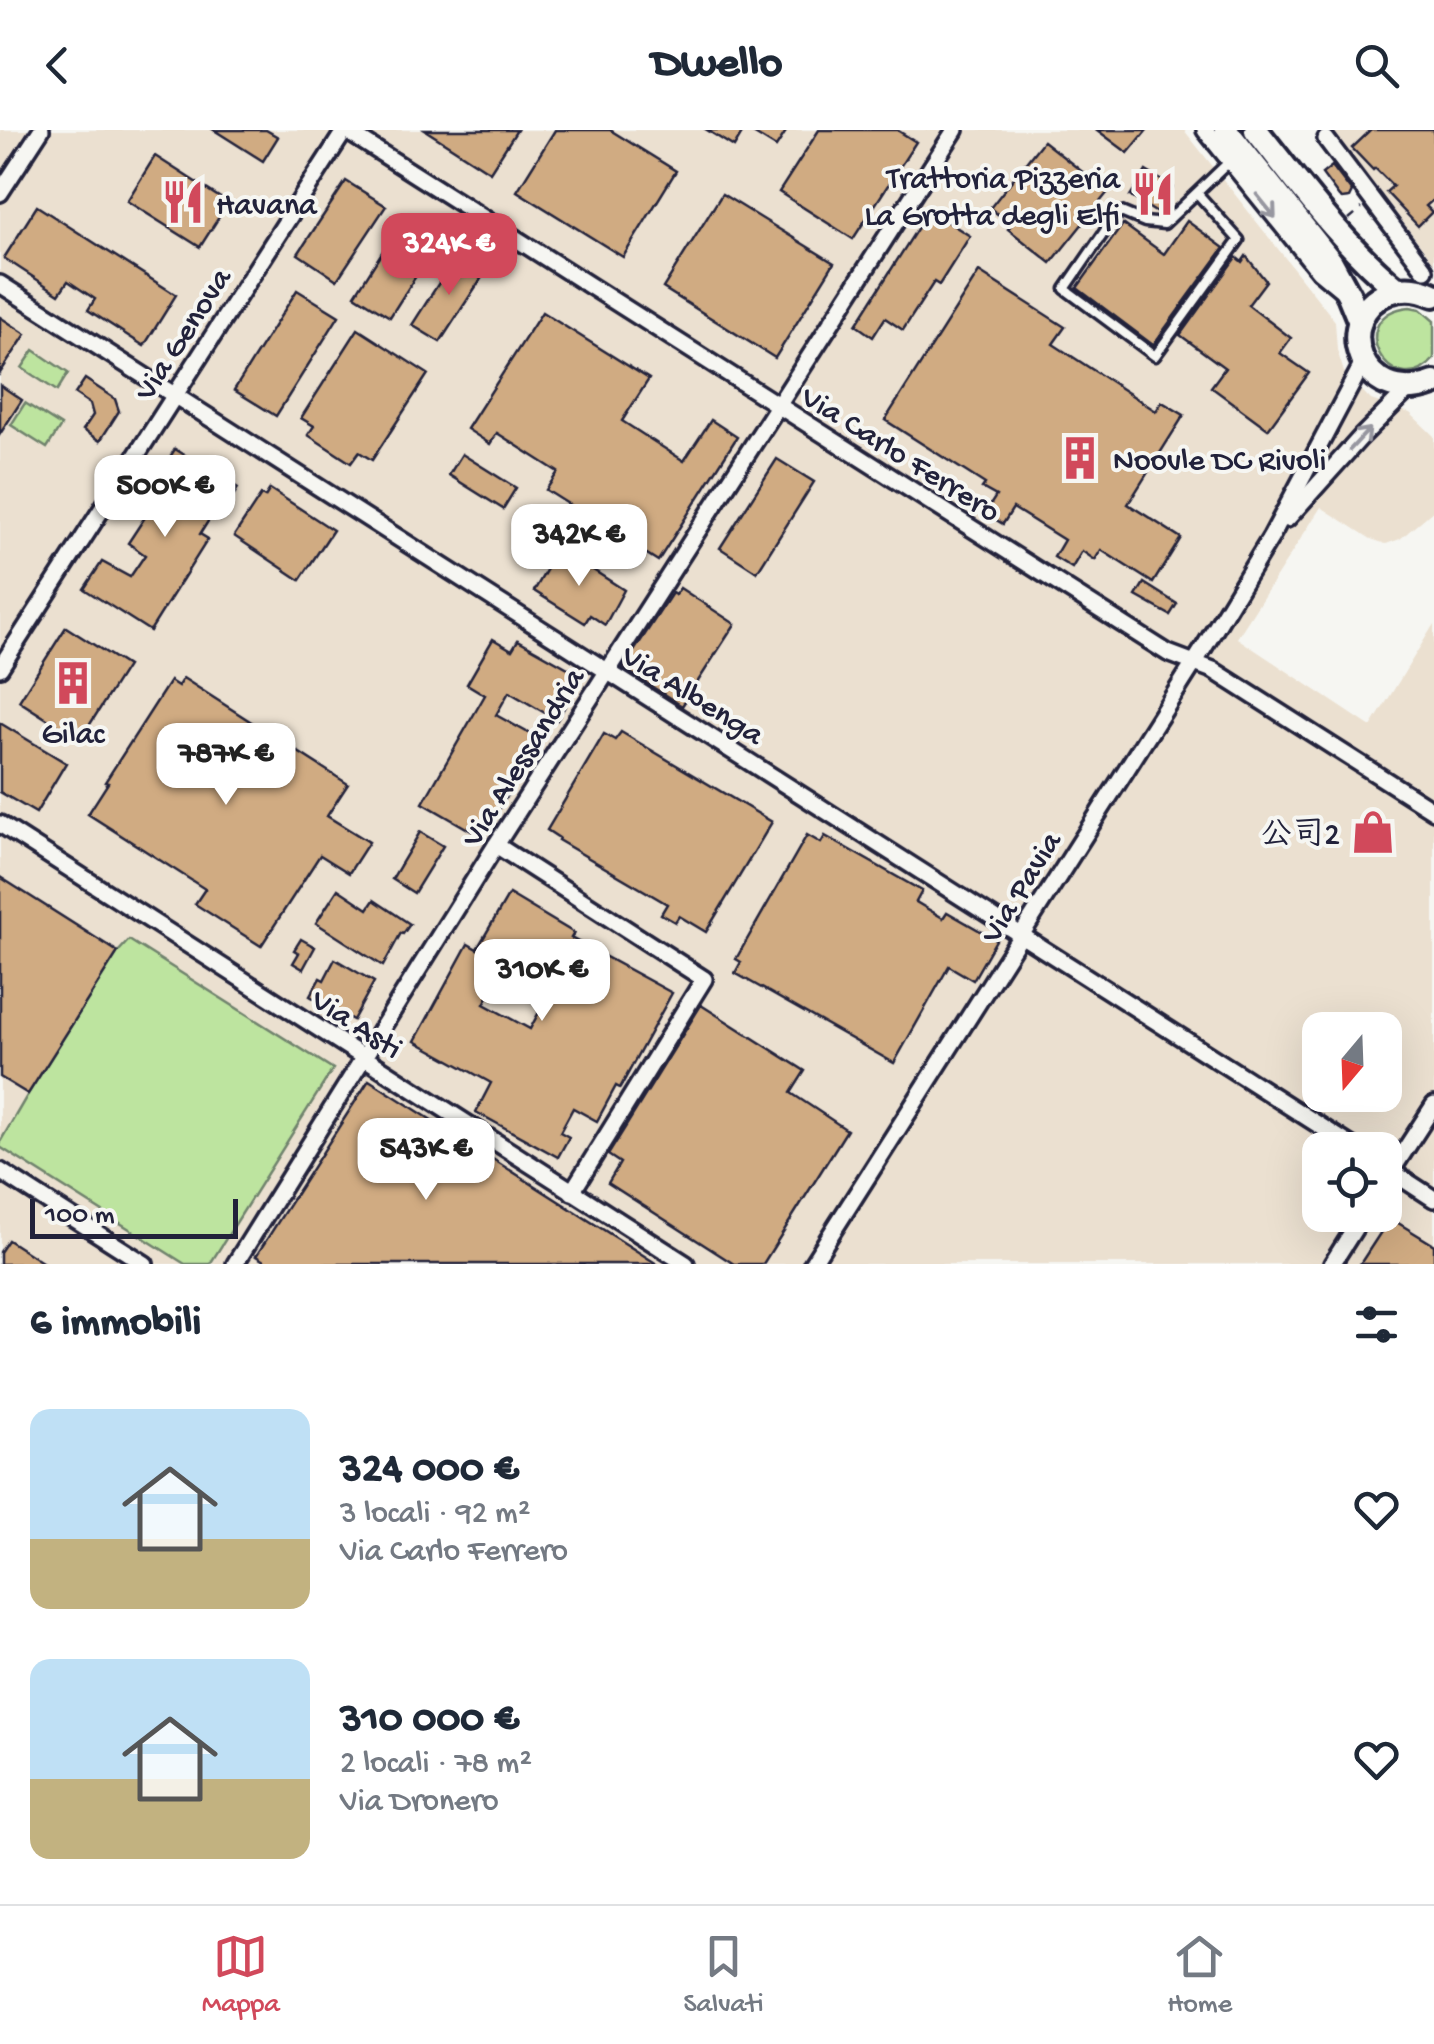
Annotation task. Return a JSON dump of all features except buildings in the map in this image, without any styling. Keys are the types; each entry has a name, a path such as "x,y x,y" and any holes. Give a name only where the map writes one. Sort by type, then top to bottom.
{"main road":[{"path":"1226,130 1331,262 1360,322"},
{"path":"1256,130 1372,269 1402,288"},
{"path":"1424,390 1394,388 1371,374 1358,350 1357,336 1368,307 1381,295 1402,288 1424,290 1434,296"}],"street":[{"path":"0,194 41,130"},
{"name":"Via Carlo Ferrero","path":"345,130 1168,654 1213,670 1434,810"},
{"name":"Via Genova","path":"0,668 345,130"},
{"name":"Via Alessandria","path":"235,1264 496,845 955,130"},
{"path":"1206,130 1319,272 1349,295"},
{"path":"1326,140 1430,266 1402,288"},
{"name":"Via Albenga","path":"0,284 1330,1132"},
{"name":"Via Pavia","path":"812,1264 1194,663 1271,537 1363,363"},
{"name":"Via Pavia","path":"1271,537 1360,438 1424,390"},
{"name":"Via Asti","path":"0,824 686,1264"},
{"path":"496,845 704,979 572,1192"},
{"path":"1402,1151 1434,1104"},
{"path":"0,1171 145,1264"},
{"path":"1402,1181 1434,1198"},
{"path":"1332,1264 1352,1232"}],"lane":[{"path":"1197,193 1239,240 1155,356 1065,289 1116,215 1121,212 1145,222 1164,224 1230,161"}],"path":[{"path":"1336,229 1372,200"}],"shaded area":[{"path":"0,130 1184,130 1335,321 1337,350 1344,372 1371,400 1410,413 1434,436 1434,510 1400,539 1386,544 1371,539 1321,507 1237,638 1371,727 1434,624 1434,1264 0,1264"},
{"path":"1434,130 1434,263 1334,132"}],"green space":[{"path":"1410,307 1420,309 1434,321 1434,359 1418,371 1403,373 1389,366 1375,339 1378,325 1389,313"},
{"path":"34,350 68,373 57,391 22,368"},
{"path":"25,403 61,426 47,448 11,425"},
{"path":"129,940 333,1069 210,1264 185,1264 0,1147 28,1094"}],"place":[{"name":"Trattoria Pizzeria La Grotta degli Elfi","path":"1153,194"},
{"name":"Havana","path":"183,202"},
{"name":"Noovle DC Rivoli","path":"1080,458"},
{"name":"Gilac","path":"73,683"},
{"name":"公司2","path":"1373,832"}]}
